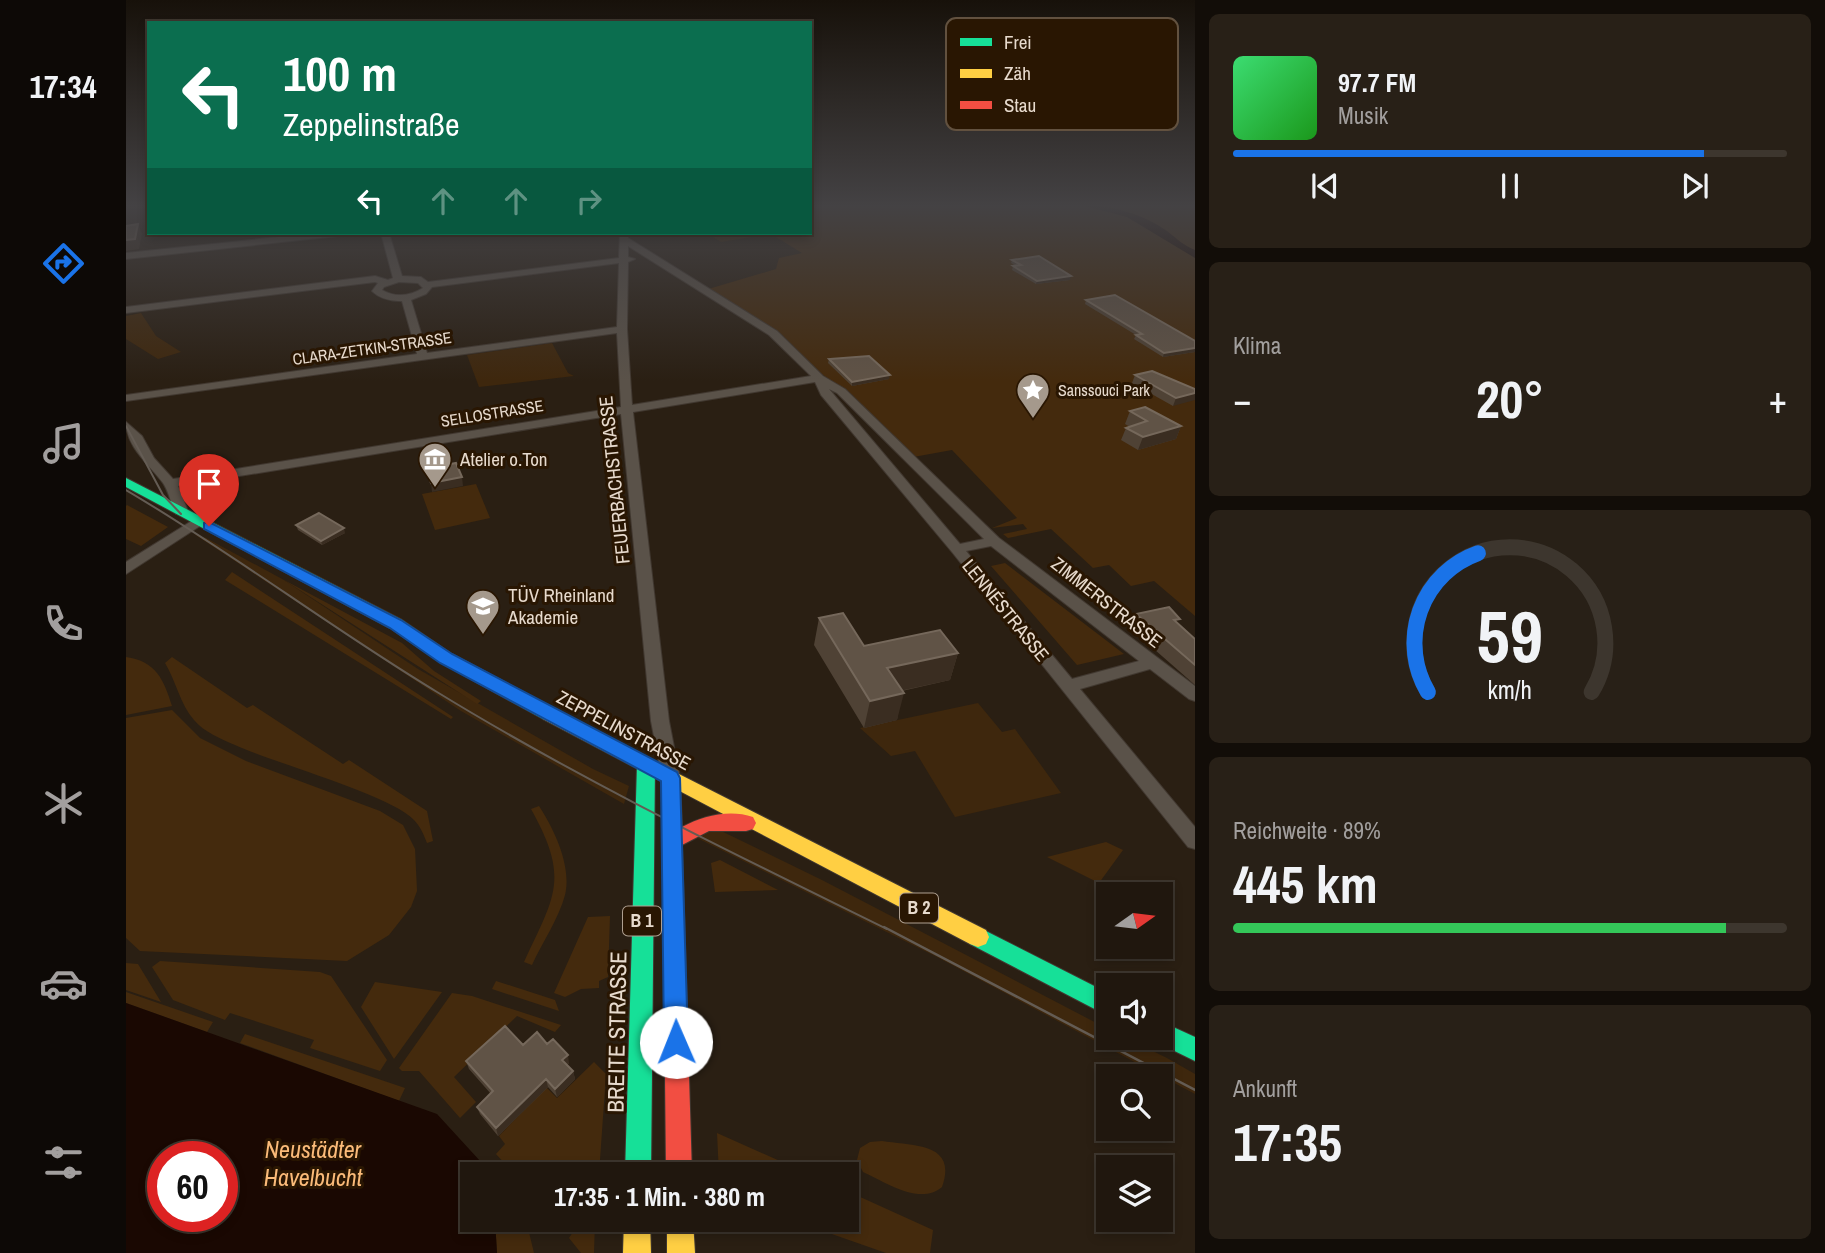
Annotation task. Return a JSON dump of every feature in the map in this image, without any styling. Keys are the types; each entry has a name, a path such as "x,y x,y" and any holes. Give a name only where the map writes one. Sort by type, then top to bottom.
{"main road":[{"name":"ZEPPELINSTRASSE","path":"126,482 396,624 446,659 1096,999"},
{"name":"BREITE STRASSE","path":"638,1162 646,765"},
{"name":"B 1","path":"671,778 679,1162"},
{"name":"B 2","path":"672,841 707,822 758,824"},
{"path":"1173,1038 1195,1049"},
{"path":"637,1232 637,1253"},
{"path":"680,1232 681,1253"}],"street":[{"path":"394,263 398,279"},
{"path":"428,285 425,291 406,298 379,294 378,288 386,282 398,279 415,279 428,285 596,263"},
{"name":"FEUERBACHSTRASSE","path":"623,263 622,329 626,407 660,721 671,778"},
{"name":"LENNÉSTRASSE","path":"661,263 785,341 819,378 841,391 994,541"},
{"path":"126,310 375,279 386,282"},
{"path":"406,298 423,357"},
{"name":"CLARA-ZETKIN-STRASSE","path":"126,398 622,329"},
{"name":"LENNÉSTRASSE","path":"819,378 825,393 957,549 1195,841"},
{"name":"SELLOSTRASSE","path":"170,483 626,407 819,378"},
{"path":"126,426 138,439 148,460 170,483 181,511"},
{"path":"126,569 198,521"},
{"path":"957,549 994,541"},
{"name":"ZIMMERSTRASSE","path":"994,541 1195,695"},
{"path":"1068,686 1151,663"}],"shaded area":[{"name":"Sanssouci Park","path":"778,263 1195,263 1195,616 1154,581 1131,586 1109,565 1093,568 1051,529 1008,538 1003,534 1027,529 1023,524 992,528 1017,518 952,450 908,458 841,391 785,341 705,290 776,269"},
{"path":"141,313 156,336 181,352 158,359 126,339 126,316"},
{"path":"552,343 568,373 574,376 479,387 467,355"},
{"path":"476,484 490,518 435,530 422,494"},
{"path":"126,506 168,527 141,546 126,539"},
{"path":"194,534 284,580 418,669 593,769 629,786 624,804 461,711"},
{"path":"1005,563 1124,654 1077,665 991,566"},
{"path":"232,572 453,717 451,719 225,580"},
{"path":"284,580 402,643 434,671 481,701 477,704"},
{"path":"126,657 152,667 162,680 172,706 126,715"},
{"path":"172,657 247,708 253,705 343,764 349,760 427,811 433,841 427,843 414,820 382,800 253,752 203,728 185,707 165,663"},
{"path":"978,703 1002,732 1015,729 1061,793 955,817 915,751 891,756 860,728"},
{"path":"172,710 200,738 246,761 380,811 403,825 415,849 417,891 411,907 389,935 347,961 140,951 126,938 126,718"},
{"path":"539,806 560,848 567,884 559,913 532,965 524,962 544,920 554,887 551,853 531,809"},
{"path":"715,828 822,880 1096,1023 1096,1041 937,957 695,837"},
{"path":"1106,842 1123,850 1100,882 1047,857"},
{"path":"720,860 778,890 715,892 711,863"},
{"path":"610,916 608,977 599,981 599,988 581,989 565,997 554,993 588,917"},
{"path":"160,961 320,972 331,976 387,1060 380,1071 310,1048 314,1040 230,1013 225,1020 173,1000 152,967"},
{"path":"126,963 138,964 161,1002 126,990"},
{"path":"496,981 555,1000 559,1011 492,989"},
{"path":"375,982 442,992 394,1059 361,1007"},
{"path":"126,992 213,1022 207,1032 126,1003"},
{"path":"452,993 472,996 561,1025 555,1032 517,1016 454,1077 476,1102 460,1118 419,1071 402,1071 399,1068"},
{"path":"245,1034 405,1088 399,1101 240,1043"},
{"path":"1112,1050 1151,1050 1167,1058 1195,1074 1195,1094 1173,1082 1173,1064 1139,1064"},
{"path":"594,1062 606,1074 600,1162 503,1162 496,1154 505,1144 499,1136 546,1087 557,1098"},
{"path":"717,1133 782,1162 718,1162"},
{"path":"870,1142 918,1146 938,1154 944,1162 942,1187 933,1192 913,1193 863,1172 857,1160 860,1148"},
{"path":"859,1196 933,1230 930,1253 886,1253 829,1233 859,1232"},
{"path":"496,1232 529,1232 534,1253 497,1253"},
{"path":"573,1232 595,1232 594,1253 581,1253 569,1238"}],"water":[{"name":"Neustädter Havelbucht","path":"126,1003 437,1114 481,1162 460,1162 460,1232 496,1232 497,1253 126,1253"}],"building":[{"path":"1018,263 1051,263 1071,276 1037,281 1013,266 1021,265"},
{"path":"1115,295 1195,341 1195,348 1164,353 1136,335 1142,334 1086,300"},
{"path":"869,356 890,375 852,382 829,359"},
{"path":"1152,371 1195,389 1195,393 1176,398 1135,375"},
{"path":"1145,407 1181,426 1143,437 1126,428 1147,421 1130,411"},
{"path":"456,463 462,477 431,483 426,469"},
{"path":"319,513 344,528 321,541 296,525"},
{"path":"1169,607 1180,619 1174,620 1195,639 1195,665 1136,614"},
{"path":"843,613 864,646 940,630 958,653 887,668 904,693 870,701 819,618"},
{"path":"505,1026 523,1045 537,1032 547,1044 553,1039 568,1055 562,1060 573,1071 555,1089 546,1079 496,1128 477,1107 493,1091 466,1061"}],"tram line":[{"path":"126,426 163,495 181,514"},
{"path":"126,490 205,539 398,668 492,725 659,816 887,929"},
{"path":"884,927 1195,1090"}],"traffic: fast":[{"path":"126,482 396,624 446,658 549,714"},
{"path":"638,1162 646,765"},
{"path":"978,937 1096,999"},
{"path":"1173,1038 1195,1049"}],"traffic: slow":[{"path":"549,714 978,937"},
{"path":"637,1232 637,1253"},
{"path":"680,1232 681,1253"}],"traffic: jam":[{"path":"671,778 679,1162"},
{"path":"672,841 707,823 746,823"}],"place":[{"name":"Sanssouci Park","path":"1033,420"},
{"name":"Atelier o.Ton","path":"435,489"},
{"name":"TÜV Rheinland Akademie","path":"483,636"}],"route":[{"path":"209,526 396,624 446,659 671,778 676,1042"}]}
